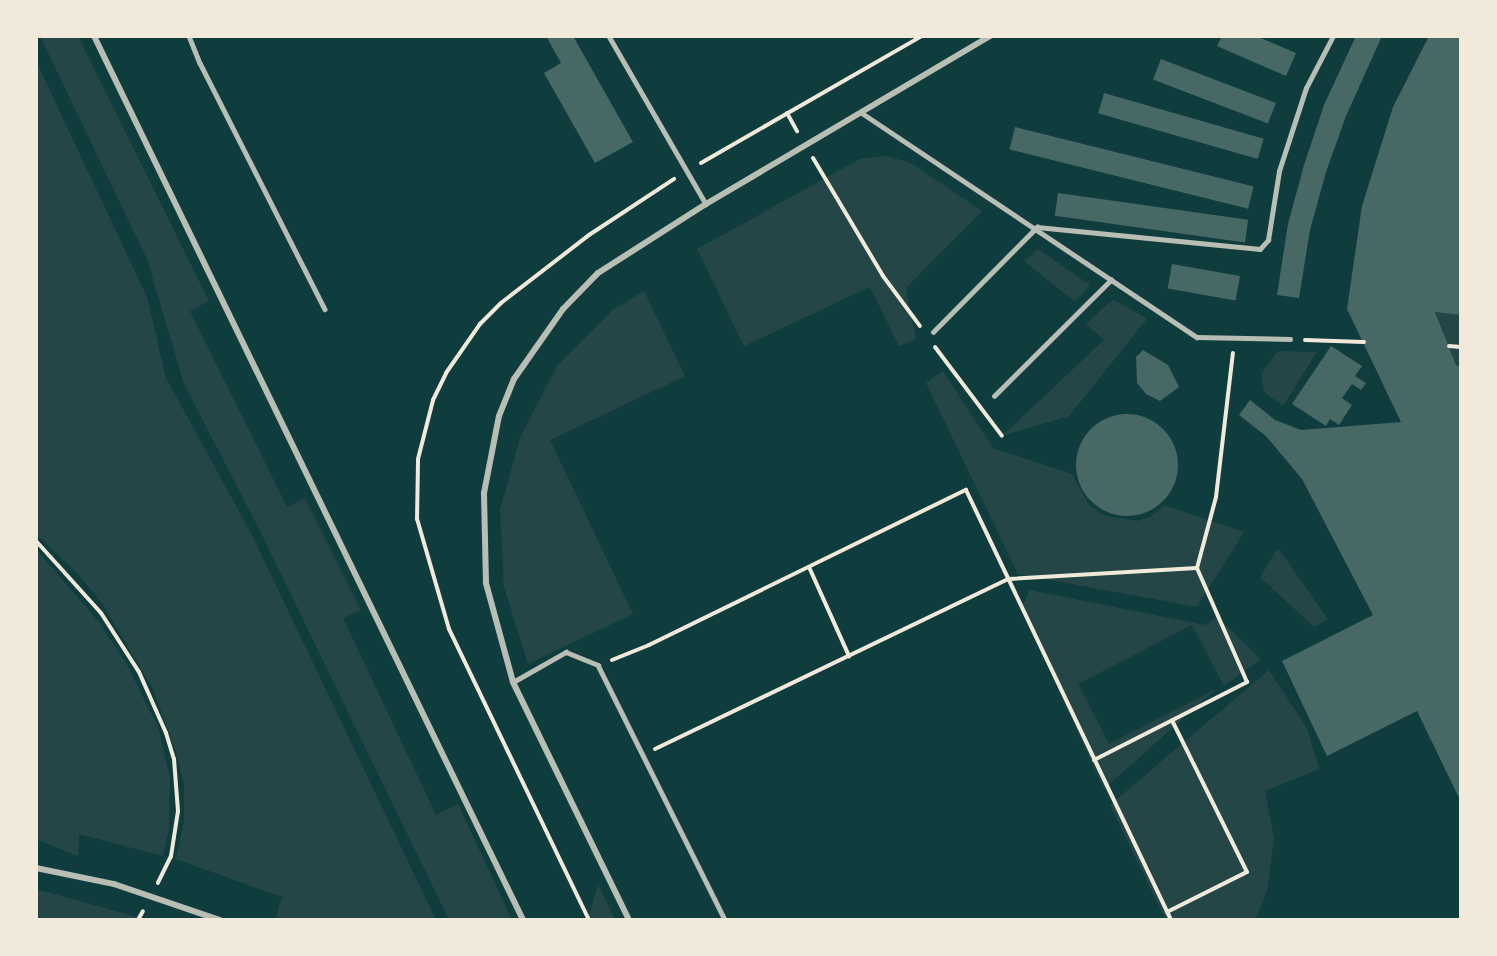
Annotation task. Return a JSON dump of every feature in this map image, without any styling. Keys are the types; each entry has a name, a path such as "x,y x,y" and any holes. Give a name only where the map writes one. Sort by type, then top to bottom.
{"street":[{"path":"93,36 523,920"},
{"path":"630,920 513,682 486,583 484,493 499,416 514,379 563,309 591,280 706,204 990,36"},
{"path":"36,868 114,884 220,920"}],"lane":[{"path":"189,36 200,63 325,309"},
{"path":"609,36 706,204"},
{"path":"1037,227 1260,249 1268,240 1279,171 1306,88 1333,36"},
{"path":"862,113 1037,227 1197,337 1290,339"},
{"path":"933,332 1037,227"},
{"path":"994,396 1111,280"},
{"path":"513,682 566,652 598,665 725,920"}],"path":[{"path":"589,920 448,629 417,519 418,459 433,400 446,373 480,324 501,303 589,235 687,171 922,36"},
{"path":"787,113 883,276 924,332"},
{"path":"1094,760 1247,682 1197,568 1216,497 1234,338"},
{"path":"1290,339 1364,342"},
{"path":"931,341 1002,436"},
{"path":"1449,346 1461,347"},
{"path":"598,665 649,645 966,490 1171,920"},
{"path":"36,541 101,613 139,672 156,707 174,759 178,785 171,856"},
{"path":"808,567 849,656"},
{"path":"644,755 1008,579 1197,568"},
{"path":"1167,912 1247,872 1172,720"}],"shaded area":[{"path":"40,36 78,36 209,301 190,311 287,507 305,498 361,610 343,618 436,815 458,804 512,920 449,920 259,529 184,384 147,259"},
{"path":"36,61 147,297 166,378 251,533 436,920 275,920 282,897 176,859 184,820 184,785 176,752 153,689 101,602 78,574 36,534"},
{"path":"886,156 909,162 982,211 906,288 916,339 899,346 870,287 744,346 697,249 860,159"},
{"path":"1038,249 1090,285 1075,302 1024,261"},
{"path":"644,291 685,376 550,440 633,614 528,664 504,587 500,510 520,438 557,366 614,309"},
{"path":"1113,299 1147,319 1069,416 1002,436 1104,340 1086,324"},
{"path":"1435,312 1461,315 1461,367 1456,365"},
{"path":"1278,351 1317,352 1283,406 1264,392 1261,374"},
{"path":"943,371 993,448 1072,474 1089,505 1105,516 1138,521 1152,516 1164,505 1244,532 1197,607 1018,574 926,383"},
{"path":"1278,548 1328,619 1314,627 1260,577"},
{"path":"36,549 98,621 125,661 158,727 170,777 169,829 163,856 79,834 78,856 36,839"},
{"path":"1030,590 1205,625 1217,617 1261,659 1224,686 1192,625 1078,684 1109,744 1216,689 1104,789 1021,608"},
{"path":"1269,670 1307,728 1319,769 1265,791 1274,839 1267,891 1255,920 1166,920 1110,805"},
{"path":"598,884 615,920 588,920"},
{"path":"36,889 148,920 36,920"}],"building":[{"path":"546,36 573,36 633,142 595,163 544,73 561,63"},
{"path":"1222,36 1256,36 1296,53 1286,76 1217,46"},
{"path":"1356,36 1382,36 1346,116 1326,172 1310,230 1299,298 1277,295 1288,224 1304,165 1324,105"},
{"path":"1429,36 1461,36 1461,315 1435,312 1456,365 1461,367 1461,802 1417,711 1327,756 1282,661 1373,615 1302,479 1266,436 1239,415 1250,400 1275,420 1301,430 1401,422 1347,309 1362,206 1393,107"},
{"path":"1161,59 1276,103 1268,124 1153,80"},
{"path":"1104,93 1264,139 1258,159 1098,113"},
{"path":"1015,127 1254,187 1248,209 1009,149"},
{"path":"1058,193 1248,220 1245,242 1055,216"},
{"path":"1172,264 1240,276 1236,301 1168,289"},
{"path":"1331,346 1362,366 1355,376 1366,383 1361,390 1352,384 1342,398 1352,405 1339,425 1330,419 1326,426 1292,404"},
{"path":"1143,350 1168,365 1179,387 1160,401 1146,394 1137,383 1136,357"},
{"path":"1127,414 1147,417 1156,422 1170,436 1175,445 1178,465 1175,485 1170,494 1156,508 1147,513 1127,516 1107,513 1098,508 1084,494 1079,485 1076,465 1079,445 1084,436 1098,422 1107,417"}]}
